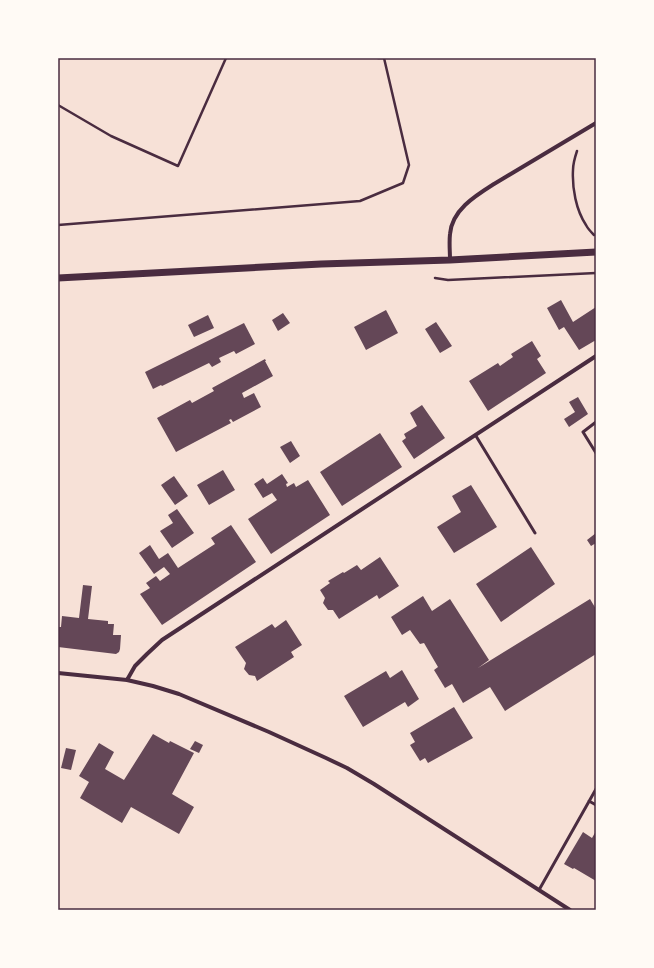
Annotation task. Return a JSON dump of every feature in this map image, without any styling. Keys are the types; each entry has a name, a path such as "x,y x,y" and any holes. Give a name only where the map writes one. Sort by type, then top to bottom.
{"street":[{"path":"450,260 451,228 457,215 464,206 477,195 596,123"},
{"path":"58,278 321,264 450,260 596,252"},
{"path":"127,680 135,666 162,640 386,493 476,436 596,356"},
{"path":"58,673 127,680 179,694 269,732 347,768 570,910"}],"lane":[{"path":"596,422 583,432 596,453"},
{"path":"476,436 535,533"},
{"path":"539,890 596,789"},
{"path":"589,801 596,805"}],"path":[{"path":"58,105 111,136 178,166 226,58"},
{"path":"58,225 360,201 403,183 409,165 385,58 378,58"},
{"path":"582,132 573,168 574,193 586,225 594,235"},
{"path":"434,278 448,280 596,273"}],"building":[{"path":"561,300 573,322 596,307 596,340 579,350 564,327 559,330 547,308"},
{"path":"386,310 398,333 366,350 354,327"},
{"path":"283,313 290,323 278,331 272,320"},
{"path":"208,315 214,328 194,337 188,325"},
{"path":"436,322 452,346 440,353 425,329"},
{"path":"244,323 255,344 236,354 234,351 219,358 221,362 212,367 209,363 153,389 145,372"},
{"path":"532,341 541,356 537,359 546,373 488,411 469,381 498,363 500,366 513,357 511,354"},
{"path":"265,359 273,376 242,393 244,398 254,393 261,407 233,422 231,419 229,420 231,423 176,452 157,418 190,400 192,403 214,391 212,388"},
{"path":"578,397 588,414 569,427 564,419 575,412 569,402"},
{"path":"422,405 445,438 414,459 402,441 406,438 404,434 417,426 410,413"},
{"path":"380,433 402,467 342,506 320,472"},
{"path":"291,441 300,456 290,463 280,447"},
{"path":"223,470 235,490 209,505 197,485"},
{"path":"282,474 288,483 286,484 287,487 294,483 296,487 308,480 330,515 271,554 248,519 277,500 272,493 263,498 254,484 263,478 267,484"},
{"path":"174,476 188,496 175,505 161,485"},
{"path":"471,485 497,527 454,553 437,527 461,512 452,496"},
{"path":"177,509 194,533 172,548 160,531 173,523 168,515"},
{"path":"231,525 256,562 162,625 140,594 150,588 146,583 156,576 160,581 170,574 164,567 154,574 139,553 150,545 159,559 168,553 178,568 215,544 211,538"},
{"path":"596,533 596,543 591,546 587,540"},
{"path":"531,547 555,584 501,622 476,584"},
{"path":"380,557 399,586 379,599 377,595 339,619 333,610 328,610 323,603 325,598 320,590 330,583 328,581 343,572 344,573 357,565 361,570"},
{"path":"83,585 92,586 88,619 108,621 108,624 114,624 113,635 121,635 120,649 116,654 58,647 58,627 61,627 62,616 79,618"},
{"path":"423,596 432,611 450,599 489,660 478,668 590,599 596,609 596,654 505,711 490,687 463,703 452,684 445,688 434,670 438,667 424,643 420,644 410,630 402,635 391,617"},
{"path":"286,620 302,645 291,652 294,657 257,681 255,676 249,675 244,669 246,663 235,647 272,624 275,628"},
{"path":"402,670 419,699 408,707 405,702 363,727 344,696 386,671 390,678"},
{"path":"454,707 473,738 428,763 425,758 420,761 410,745 415,742 410,733"},
{"path":"153,734 169,743 170,741 194,753 172,794 194,807 179,834 131,807 122,823 80,798 89,782 79,776 99,743 114,752 105,769 124,780"},
{"path":"195,741 203,745 199,753 190,749"},
{"path":"66,748 76,750 71,770 61,768"},
{"path":"596,831 596,881 564,864 583,832 592,838"}]}
